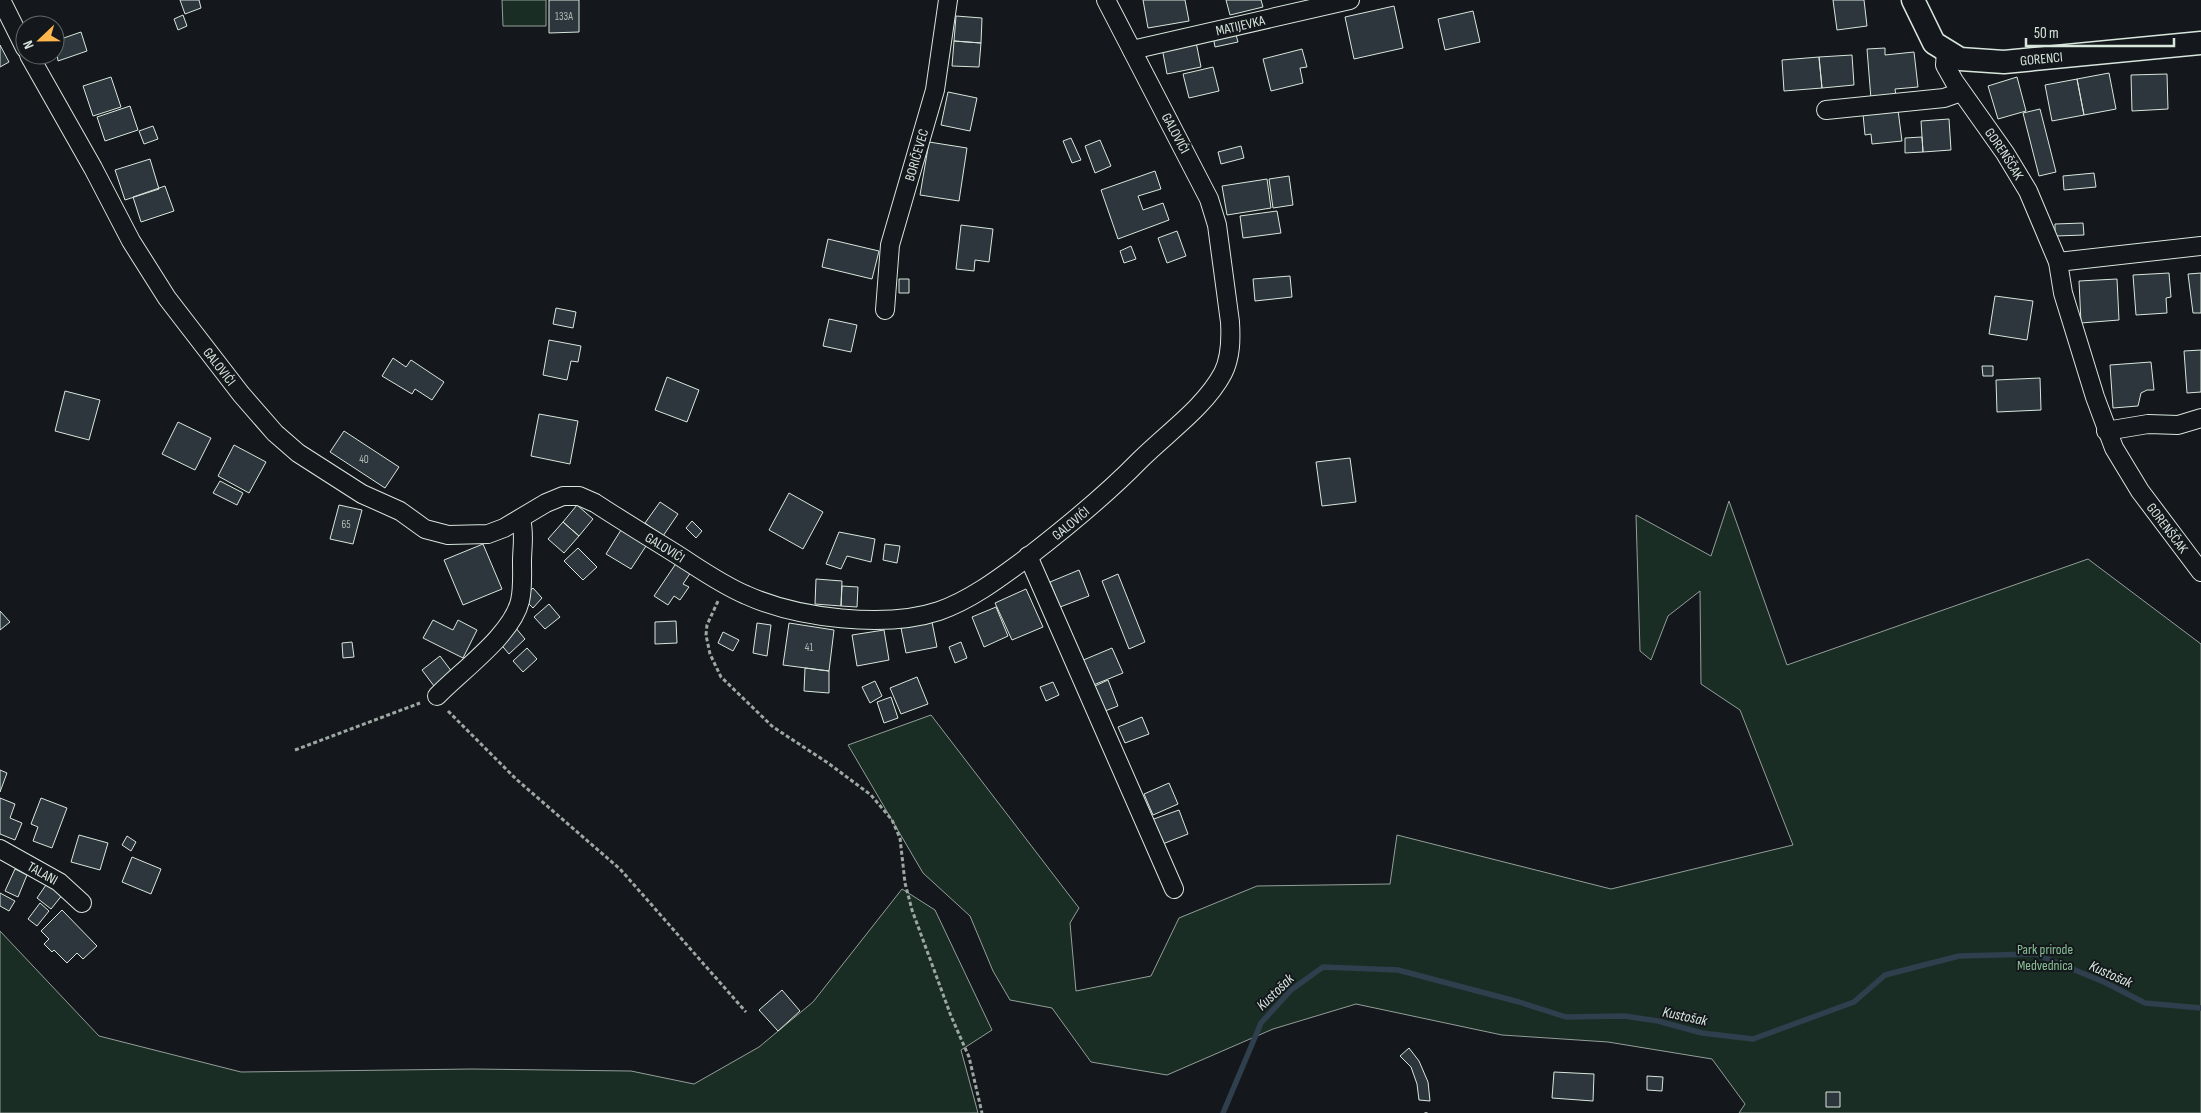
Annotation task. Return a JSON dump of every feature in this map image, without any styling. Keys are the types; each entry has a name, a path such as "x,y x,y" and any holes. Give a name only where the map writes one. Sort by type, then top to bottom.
{"street":[{"path":"1,0 15,28"},
{"name":"BORIČEVEC","path":"885,310 892,238 935,90 948,0"},
{"name":"GALOVIĆI","path":"35,65 151,274 184,321 274,433 298,453 347,484 400,511 425,529 435,532 462,536 482,535 521,520 554,499 580,496 727,586 748,596 800,612 864,620 889,620 929,614 951,606 999,578 1096,503 1199,404 1224,372 1230,351 1230,322 1218,231 1213,210 1193,165 1106,0"},
{"name":"MATIJEVKA","path":"1132,50 1350,0"},
{"name":"GORENCI","path":"1913,0 1934,43 1960,59 2004,62 2201,43"},
{"name":"GORENŠČAK","path":"1946,52 1945,65 1961,92 2022,179 2058,262 2063,293 2106,431 2114,448 2140,492 2201,572"},
{"path":"1826,110 1944,98 1961,92"},
{"path":"2058,262 2201,246"},
{"path":"2106,431 2148,424 2178,425 2201,418"},
{"path":"437,696 478,659 517,610 522,588 524,532 521,520"},
{"path":"1028,556 1174,889"},
{"name":"TALANI","path":"0,849 58,882 82,903"}],"path":[{"path":"727,586 711,615 706,635 710,654 721,677 773,728 871,795 892,820 900,838 905,883 912,910 948,1009 969,1057 982,1113"},
{"path":"296,750 437,696 480,744 516,779 620,869 746,1012"}],"green space":[{"path":"502,0 546,0 546,26 503,26"},
{"name":"Park prirode Medvednica","path":"1729,501 1787,665 2088,559 2201,644 2201,1113 1739,1113 1745,1104 1712,1059 1608,1042 1502,1035 1356,1004 1273,1029 1167,1075 1091,1062 1052,1008 1010,1000 993,971 970,916 923,873 848,745 931,715 1079,908 1070,923 1076,991 1151,976 1179,918 1257,886 1390,884 1397,835 1611,889 1793,845 1740,710 1701,684 1700,591 1668,616 1651,660 1640,651 1636,515 1711,556"},
{"path":"902,889 935,910 992,1030 961,1050 978,1113 0,1113 0,931 99,1036 241,1072 472,1069 631,1071 694,1084 759,1047 813,1002"}],"building":[{"path":"180,0 199,0 201,8 185,14"},
{"path":"549,0 579,0 579,32 549,33"},
{"path":"1143,0 1185,0 1189,21 1148,28"},
{"path":"1226,0 1261,0 1263,7 1230,15"},
{"path":"1833,0 1864,0 1867,26 1837,30"},
{"path":"1394,6 1403,48 1354,59 1345,17"},
{"path":"1473,11 1480,42 1445,50 1438,19"},
{"path":"183,15 187,26 178,30 174,19"},
{"path":"956,16 982,18 981,43 954,41"},
{"path":"1235,31 1238,42 1215,47 1213,36"},
{"path":"81,32 87,51 65,59 65,38"},
{"path":"954,41 981,43 979,67 952,66"},
{"path":"1196,42 1201,67 1167,74 1162,48"},
{"path":"0,45 9,62 0,67"},
{"path":"1885,48 1885,55 1914,52 1918,87 1895,89 1896,96 1871,99 1867,49"},
{"path":"1302,49 1307,67 1300,68 1303,83 1271,91 1263,59"},
{"path":"1852,55 1854,85 1822,88 1819,57"},
{"path":"1819,57 1822,88 1784,91 1782,60"},
{"path":"1213,67 1219,91 1189,98 1183,74"},
{"path":"2109,73 2116,109 2084,115 2077,79"},
{"path":"2167,74 2168,109 2132,111 2131,75"},
{"path":"111,77 121,107 93,116 83,86"},
{"path":"2017,77 2026,111 1998,119 1988,86"},
{"path":"2077,79 2084,115 2052,121 2045,85"},
{"path":"948,92 977,98 970,131 941,125"},
{"path":"130,106 138,130 105,141 97,117"},
{"path":"2040,109 2056,172 2039,176 2023,113"},
{"path":"1898,110 1902,141 1872,144 1871,134 1865,135 1863,114"},
{"path":"1949,119 1951,150 1923,152 1921,121"},
{"path":"153,126 158,139 144,144 139,131"},
{"path":"1922,137 1923,152 1905,153 1905,138"},
{"path":"1071,138 1081,160 1072,163 1063,141"},
{"path":"1100,140 1111,166 1095,173 1085,146"},
{"path":"929,142 967,148 959,201 920,195"},
{"path":"1241,146 1244,158 1221,164 1218,152"},
{"path":"150,159 159,189 125,200 115,170"},
{"path":"1155,171 1161,189 1138,196 1143,210 1163,203 1169,220 1118,239 1101,190"},
{"path":"2094,173 2096,187 2064,190 2063,176"},
{"path":"1289,176 1293,205 1273,208 1269,179"},
{"path":"1267,179 1271,208 1227,215 1222,186"},
{"path":"165,186 174,211 141,222 133,197"},
{"path":"1277,211 1281,233 1243,238 1240,216"},
{"path":"2083,223 2084,235 2055,236 2055,224"},
{"path":"961,225 993,229 989,262 975,260 974,271 956,269"},
{"path":"1177,231 1186,256 1167,263 1158,238"},
{"path":"828,239 879,251 872,279 822,267"},
{"path":"1131,246 1136,259 1124,263 1120,251"},
{"path":"2169,273 2171,297 2166,298 2167,313 2136,315 2133,275"},
{"path":"2201,273 2201,313 2193,313 2188,274"},
{"path":"1290,276 1292,297 1255,301 1253,279"},
{"path":"899,279 909,279 909,293 899,293"},
{"path":"2117,279 2119,320 2081,323 2079,281"},
{"path":"1995,296 2033,301 2027,340 1989,334"},
{"path":"556,308 576,312 573,328 553,324"},
{"path":"829,319 857,325 851,352 823,346"},
{"path":"549,340 581,346 578,362 571,361 567,380 543,375"},
{"path":"2201,350 2201,392 2187,393 2184,351"},
{"path":"393,358 406,367 411,360 444,382 432,400 415,389 412,394 382,376"},
{"path":"2151,362 2154,390 2147,390 2141,393 2138,406 2113,408 2110,365"},
{"path":"1982,366 1993,366 1993,376 1983,376"},
{"path":"667,377 699,390 687,422 655,410"},
{"path":"2040,378 2041,410 1997,412 1996,380"},
{"path":"65,391 100,400 89,440 55,431"},
{"path":"539,414 578,421 570,464 531,456"},
{"path":"178,422 211,438 195,470 162,454"},
{"path":"344,431 399,467 385,488 330,452"},
{"path":"234,445 266,462 249,493 218,476"},
{"path":"1350,458 1356,502 1322,506 1316,462"},
{"path":"220,481 243,493 237,505 213,493"},
{"path":"789,493 823,512 803,549 769,530"},
{"path":"660,502 678,514 663,536 645,523"},
{"path":"339,505 362,510 353,544 330,539"},
{"path":"577,505 593,519 579,536 563,522"},
{"path":"692,521 702,531 696,538 686,528"},
{"path":"563,522 579,536 564,553 548,539"},
{"path":"621,530 646,546 631,569 606,554"},
{"path":"839,532 875,539 871,562 847,556 841,569 826,564"},
{"path":"483,544 502,589 463,605 444,560"},
{"path":"885,544 900,546 897,563 883,560"},
{"path":"578,548 597,567 583,580 564,561"},
{"path":"677,562 691,572 683,584 689,587 680,600 674,596 668,605 654,596"},
{"path":"1079,570 1089,596 1060,607 1050,582"},
{"path":"1118,574 1145,642 1129,649 1102,581"},
{"path":"816,579 842,581 841,606 815,604"},
{"path":"842,586 858,587 857,607 841,606"},
{"path":"533,588 542,598 533,608 523,598"},
{"path":"1026,589 1043,627 1012,640 995,603"},
{"path":"549,604 560,617 545,629 534,617"},
{"path":"996,607 1008,636 984,647 972,617"},
{"path":"0,611 10,622 0,630"},
{"path":"433,620 453,630 458,620 477,630 463,658 423,638"},
{"path":"676,621 677,643 655,644 655,622"},
{"path":"932,622 937,647 906,653 901,628"},
{"path":"757,623 771,625 767,656 753,653"},
{"path":"789,623 834,630 829,671 783,665"},
{"path":"515,627 525,639 509,654 498,641"},
{"path":"884,630 889,660 857,666 852,635"},
{"path":"723,632 739,640 733,651 718,643"},
{"path":"352,642 354,657 343,658 342,643"},
{"path":"961,642 967,658 955,663 949,647"},
{"path":"527,648 537,659 523,672 513,661"},
{"path":"1112,648 1123,673 1091,686 1081,661"},
{"path":"440,656 452,672 434,686 422,670"},
{"path":"805,668 829,671 829,693 804,691"},
{"path":"917,677 928,704 901,714 890,688"},
{"path":"1108,680 1118,706 1105,711 1095,686"},
{"path":"875,681 882,696 870,703 862,687"},
{"path":"1053,682 1059,695 1046,701 1040,687"},
{"path":"891,697 898,718 884,723 877,702"},
{"path":"1142,717 1149,734 1125,743 1118,727"},
{"path":"0,770 7,773 0,792"},
{"path":"1169,783 1178,804 1153,815 1144,794"},
{"path":"0,798 15,804 10,818 22,823 15,840 0,834"},
{"path":"41,798 67,808 52,848 33,841 38,827 31,824"},
{"path":"1179,810 1188,834 1160,845 1151,820"},
{"path":"79,835 108,843 100,870 71,862"},
{"path":"127,836 136,842 131,851 122,845"},
{"path":"132,857 161,869 151,894 122,882"},
{"path":"15,869 27,875 18,897 5,891"},
{"path":"48,882 63,894 51,909 37,898"},
{"path":"0,893 15,901 9,911 0,906"},
{"path":"40,903 49,911 37,926 28,919"},
{"path":"62,910 97,946 83,959 77,953 67,963 54,950 52,952 44,944 49,939 41,931"},
{"path":"782,990 800,1011 778,1031 759,1010"},
{"path":"1409,1048 1419,1061 1428,1082 1430,1101 1419,1100 1417,1084 1411,1067 1400,1056"},
{"path":"1554,1072 1594,1074 1593,1101 1552,1098"},
{"path":"1647,1076 1663,1077 1662,1091 1647,1090"},
{"path":"1826,1092 1840,1092 1840,1107 1826,1107"}],"waterway":[{"name":"Kustošak","path":"1223,1113 1261,1023 1291,990 1323,967 1398,970 1519,1002 1566,1017 1624,1016 1658,1021 1702,1033 1753,1039 1854,1002 1885,975 1959,956 2036,954 2104,982 2145,1003 2201,1008"}]}
